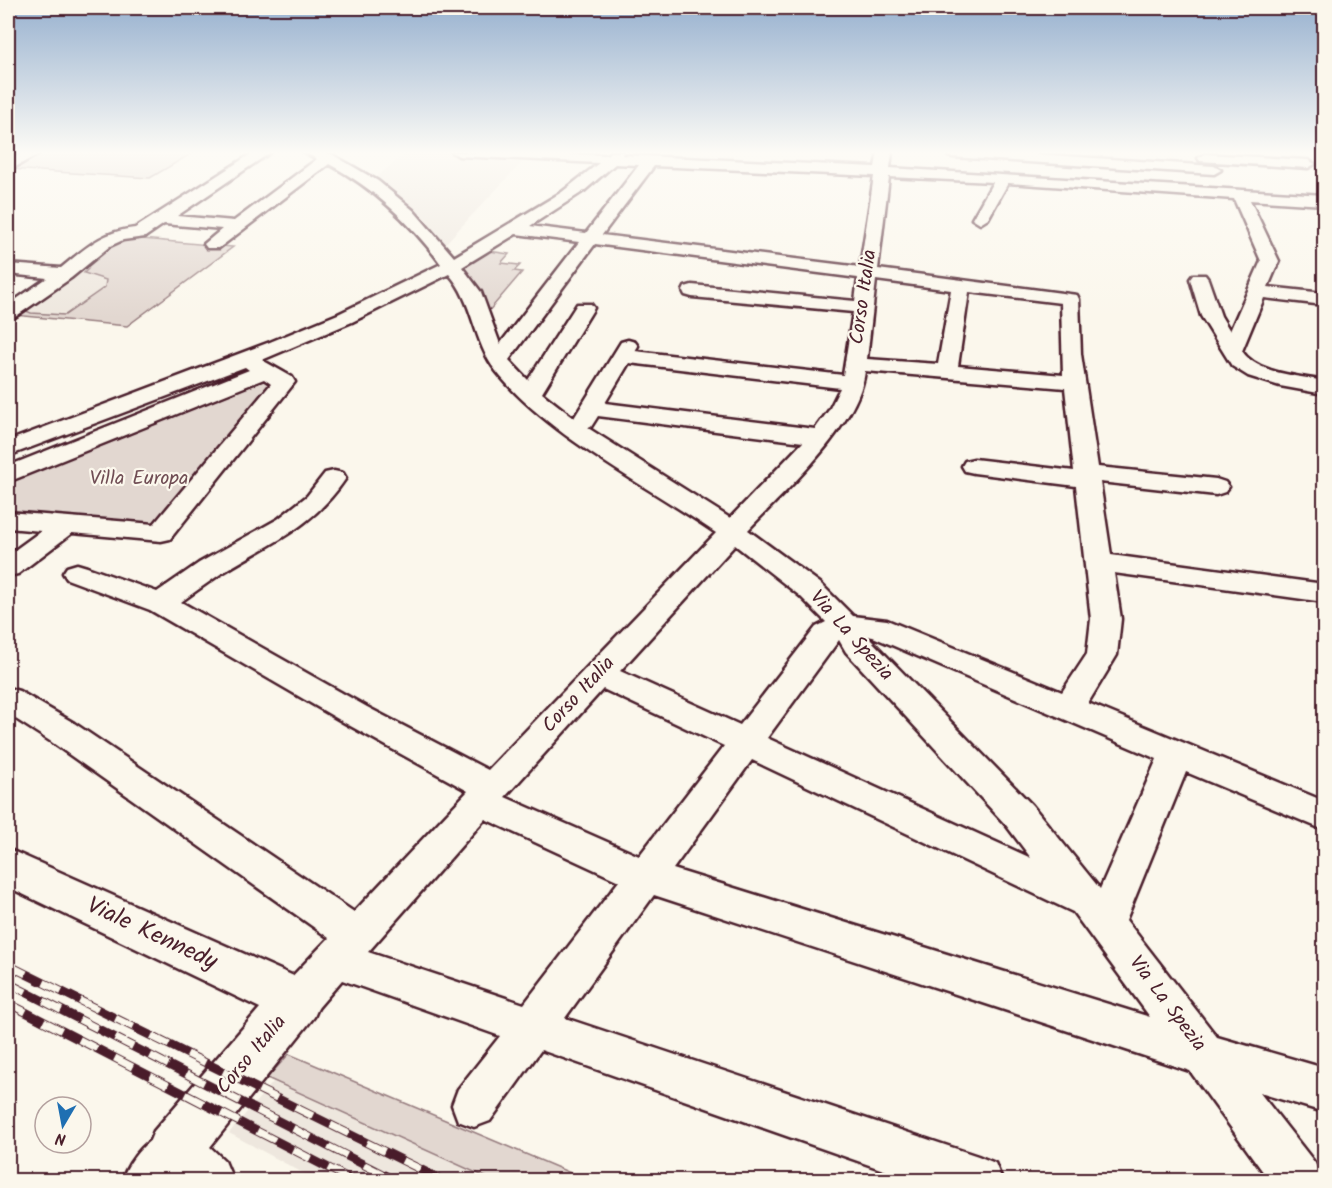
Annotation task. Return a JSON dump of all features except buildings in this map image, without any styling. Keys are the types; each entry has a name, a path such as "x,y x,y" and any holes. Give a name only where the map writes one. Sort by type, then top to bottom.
{"main road":[{"name":"Viale Kennedy","path":"8,867 297,1001"},
{"name":"Corso Italia","path":"175,1170 297,1001"}],"street":[{"path":"8,313 65,274 104,242 120,235 140,233 179,207"},
{"path":"213,244 258,207"},
{"name":"Via La Spezia","path":"400,207 417,224 467,284 483,320 492,351 509,374 530,394 585,420 816,593 846,625 857,645 1018,815 1206,1055 1298,1180"},
{"path":"8,449 338,321 453,266 548,207"},
{"path":"499,359 615,207"},
{"name":"Corso Italia","path":"297,1001 821,437 840,411 853,373 877,207"},
{"path":"980,219 986,207"},
{"path":"1232,351 1270,261 1243,207"},
{"path":"161,219 238,225"},
{"path":"515,229 1070,299 1071,354 1106,619 1102,655 1068,708"},
{"path":"8,269 65,274"},
{"path":"1199,279 1211,316 1239,362 1256,371 1323,389"},
{"path":"947,371 962,285"},
{"path":"692,291 862,307"},
{"path":"1256,291 1324,298"},
{"path":"530,394 584,308"},
{"path":"821,437 585,420 625,351 853,373 947,371 1075,382"},
{"path":"8,520 162,533 284,382 244,358"},
{"path":"8,475 266,371"},
{"path":"974,466 1216,487"},
{"path":"160,603 209,569 286,525 316,501 334,478"},
{"path":"8,568 66,525"},
{"path":"1098,562 1324,593"},
{"path":"77,573 160,603 356,715 486,795 645,876 1206,1055 1324,1090"},
{"path":"474,1105 827,634 846,625 877,627 1324,816"},
{"path":"599,674 747,741 1096,912 1176,754"},
{"path":"8,699 62,732 345,947 531,1028 978,1180"}],"shaded area":[{"path":"402,207 479,207 443,246"},
{"path":"79,268 89,269 85,273 104,278 105,287 65,315 31,313 22,309"},
{"path":"273,1082 492,1180 316,1180 229,1133"}],"green space":[{"path":"119,237 233,247 127,326 14,315 22,309 31,313 65,315 105,287 106,280 84,273 88,269 79,268"},
{"path":"489,251 509,254 501,263 520,265 514,271 522,272 488,312 462,267"},
{"name":"Villa Europa","path":"267,379 278,384 160,527 8,513 8,483"},
{"path":"289,1054 587,1180 492,1180 267,1078"}],"railway":[{"path":"8,965 442,1180"},
{"path":"8,983 394,1180"},
{"path":"8,1003 352,1180"}]}
